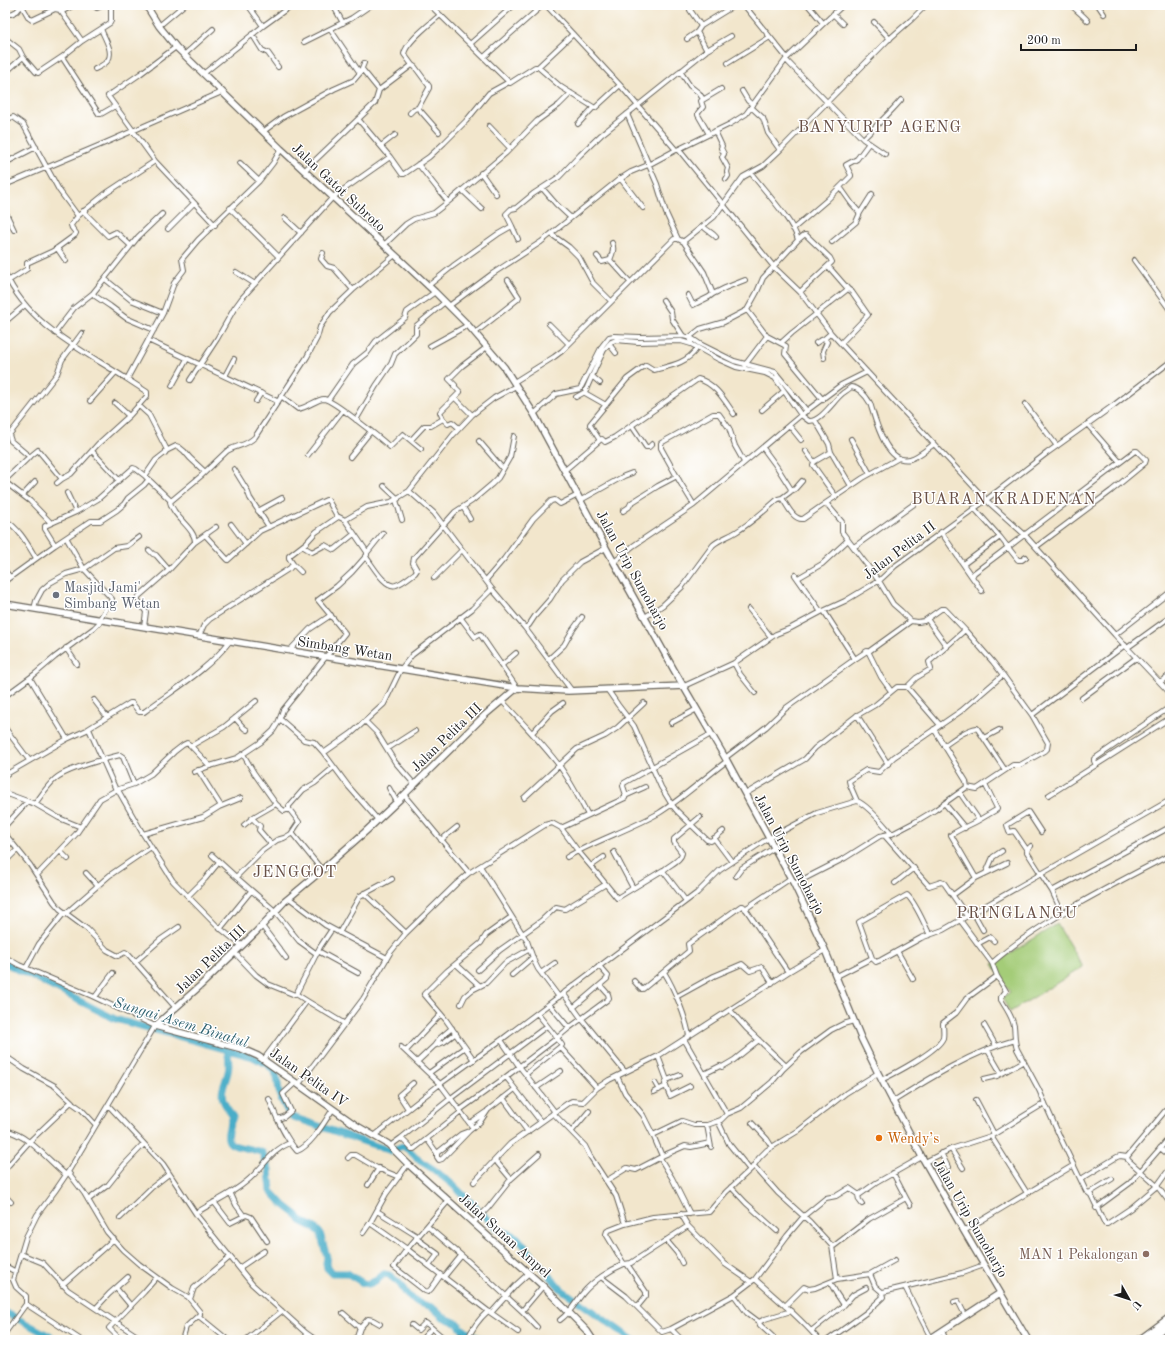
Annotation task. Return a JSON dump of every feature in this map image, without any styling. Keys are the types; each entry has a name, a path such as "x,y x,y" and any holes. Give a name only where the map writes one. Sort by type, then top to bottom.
{"street":[{"path":"61,12 74,5"},
{"path":"93,5 97,8 104,5"},
{"path":"6,41 18,49 38,73 111,22 111,5"},
{"name":"Jalan Gatot Subroto","path":"146,5 159,26 176,47 281,149 435,292 475,333 515,384"},
{"path":"159,26 184,5"},
{"path":"248,5 263,26"},
{"path":"203,74 252,34 292,5"},
{"path":"332,5 343,23"},
{"path":"304,42 343,23 371,5"},
{"path":"430,5 509,82"},
{"path":"470,44 514,5"},
{"path":"484,57 545,5 620,85 677,150 724,204 774,266 800,292 831,333 986,500 1024,534 1136,658 1170,693"},
{"path":"693,5 690,10 701,26"},
{"path":"687,39 697,32 701,26 735,5"},
{"path":"744,5 787,59 864,139 885,154"},
{"path":"808,5 823,23"},
{"path":"356,420 391,364 396,352 416,334 416,326 541,242 620,178 740,119 746,114 787,59 843,5"},
{"path":"683,241 714,217 744,177 762,166 780,150 890,38 926,5"},
{"path":"1071,5 1088,21"},
{"path":"1098,5 1104,14"},
{"path":"5,14 8,12 11,14 16,12 22,6 30,20 58,9 82,41"},
{"path":"833,14 843,24"},
{"path":"410,113 414,109 418,108 429,86 404,54 406,49 418,35 440,15"},
{"path":"874,22 890,38"},
{"path":"95,69 108,60 110,55 109,47 101,29"},
{"path":"184,55 214,29"},
{"path":"330,29 361,71 379,90"},
{"path":"697,32 706,50"},
{"path":"252,34 262,50 268,53 278,67"},
{"path":"358,119 403,174 444,143 466,121 489,93 509,82 510,83 535,67 538,67 573,34"},
{"path":"518,239 506,212 516,208 533,194 543,189 559,177 590,145 627,114 706,50 731,36"},
{"path":"728,63 770,37"},
{"path":"176,47 140,74 109,94 109,97 155,161 215,225"},
{"path":"5,72 23,56"},
{"path":"62,56 99,114 115,106"},
{"path":"264,131 283,117 334,89 354,80 364,64"},
{"path":"305,170 375,103 379,90 412,66"},
{"path":"538,67 555,82 593,108"},
{"path":"680,71 690,86 699,93 703,99 701,100 703,107 698,115 709,134"},
{"path":"578,124 593,108 596,108 620,85"},
{"path":"703,99 721,89"},
{"path":"742,91 748,101 763,118 768,133 780,150"},
{"path":"6,183 133,131 222,92"},
{"path":"384,245 406,224 414,219 434,213 448,202 510,148 537,121 559,105 571,93"},
{"path":"864,139 901,100"},
{"path":"418,108 439,132"},
{"path":"627,114 657,184 666,213 678,239"},
{"path":"5,120 13,117 20,121 59,190 78,216"},
{"path":"489,126 510,148"},
{"path":"715,131 722,146 721,148 724,154 722,157 728,168 728,176 726,179"},
{"path":"381,146 395,136"},
{"path":"793,229 840,187 851,175 846,165 857,159 869,143"},
{"path":"5,163 36,147"},
{"path":"127,379 163,313 174,284 184,270 182,259 198,240 259,181 273,164 281,149"},
{"path":"190,380 199,364 217,339 234,309 279,257 333,197 390,157"},
{"path":"8,281 27,269 27,263 57,248 75,235 76,233 71,225 83,211 125,179 155,161"},
{"path":"240,163 259,181"},
{"path":"418,164 448,202"},
{"path":"481,173 496,194"},
{"path":"751,173 779,209 793,229 798,240"},
{"path":"620,178 643,208"},
{"path":"840,187 860,213"},
{"path":"543,189 570,217"},
{"path":"462,190 482,209"},
{"path":"832,242 856,222 872,194"},
{"path":"168,229 194,203"},
{"path":"230,208 279,257"},
{"path":"5,211 14,230"},
{"path":"83,211 108,236 116,232 130,245"},
{"path":"55,333 74,308 93,293 105,279 130,245 162,214"},
{"path":"285,218 301,233"},
{"path":"428,286 453,266 498,234 512,226"},
{"path":"703,226 707,231 716,237"},
{"path":"551,234 579,257 593,283 611,301"},
{"path":"691,341 692,335 700,329 724,322 747,310 761,281 798,240 806,235 832,260 828,266 800,292"},
{"path":"344,520 367,507 397,499 410,491 459,428 472,415 494,398 554,358 674,239 683,241 704,272 713,294"},
{"path":"610,260 613,252 612,243"},
{"path":"57,248 66,261"},
{"path":"323,253 321,260 330,268 334,268 353,290"},
{"path":"171,501 232,448 242,446 250,442 307,357 317,338 320,327 330,312 353,290 395,255"},
{"path":"597,256 602,262 610,260"},
{"path":"610,260 630,282"},
{"path":"1134,260 1170,310"},
{"path":"828,266 852,292 868,316 841,343"},
{"path":"236,272 255,284"},
{"path":"5,273 14,291 25,305 55,333 148,393 129,416 92,451 82,464 71,474 56,483"},
{"path":"105,279 131,300 163,313"},
{"path":"475,333 518,299 519,297 508,280"},
{"path":"688,295 693,305 725,288 745,280"},
{"path":"781,343 848,289"},
{"path":"328,400 353,364 368,352 376,341 405,318 407,312 435,292"},
{"path":"93,293 126,318 154,330"},
{"path":"663,300 671,312 672,319 683,336 734,361 775,372 808,421 815,420 822,415 844,392 854,387 866,397 870,403 886,446 899,458 911,459 933,443"},
{"path":"5,322 25,305"},
{"path":"747,310 767,336 786,347 785,354 823,400"},
{"path":"549,324 569,344"},
{"path":"430,346 468,325"},
{"path":"30,457 9,438 9,435 57,374 62,360 82,333"},
{"path":"816,344 831,333"},
{"path":"610,340 614,336 683,336"},
{"path":"745,365 767,336"},
{"path":"585,392 589,376 607,338 610,340 638,342 691,341"},
{"path":"824,339 827,342 823,351 824,358"},
{"path":"148,340 277,401"},
{"path":"610,340 616,353"},
{"path":"691,341 697,348 736,368 770,375 775,378 784,391 804,413"},
{"path":"459,428 452,422 448,424 443,419 440,412 460,392 449,379 462,366 487,347"},
{"path":"599,440 590,425 591,422 627,379 644,366 654,370 685,360 697,348"},
{"path":"172,386 187,359"},
{"path":"225,376 234,360"},
{"name":"Jalan Pelita II","path":"684,686 734,663 771,637 845,601 879,581 895,566 986,500 1170,362"},
{"path":"90,401 116,372"},
{"path":"614,562 633,546 694,505 804,413 841,385 867,372"},
{"path":"589,376 600,383"},
{"path":"534,414 556,394 580,389 589,376"},
{"path":"564,470 599,440 602,439 606,442 615,437 698,379 719,393 734,414"},
{"name":"Jalan Urip Sumoharjo","path":"515,384 534,414 606,548 726,759 794,884 826,950 854,1021 892,1102 964,1231 1028,1340"},
{"path":"762,410 784,391"},
{"path":"585,392 606,405"},
{"path":"576,396 585,392"},
{"path":"256,400 261,393"},
{"path":"281,396 298,409 305,408 322,399 328,400 371,431 390,447 403,434 421,449"},
{"path":"454,398 472,415"},
{"path":"115,403 129,416"},
{"path":"1025,404 1057,446"},
{"path":"138,405 149,415 167,449 166,451"},
{"path":"308,455 343,410"},
{"path":"694,505 661,448 661,444 713,414 719,414 729,428 737,451 744,462"},
{"path":"410,440 424,426 431,426 443,419"},
{"path":"815,420 851,486"},
{"path":"1087,424 1120,462"},
{"path":"790,425 801,440"},
{"path":"632,426 646,447 649,447 652,444"},
{"path":"350,457 371,431"},
{"path":"205,535 226,560 260,532 328,500 338,517 344,520 354,534 384,582 392,586 397,585 415,573 417,570 413,563 414,558 444,524 492,484 501,466 510,457 514,436"},
{"path":"851,439 870,474"},
{"path":"479,442 501,466"},
{"path":"5,581 91,521 100,521 116,510 147,478 156,460 166,451 178,446 205,472"},
{"path":"763,448 777,467 791,491"},
{"path":"972,577 974,572 1136,450 1147,461 1111,491 1036,547"},
{"path":"51,522 23,495 5,481 37,451 40,451 62,479"},
{"path":"92,451 119,480"},
{"path":"806,451 814,462 813,465 816,471 836,497"},
{"path":"814,462 832,452"},
{"path":"782,498 796,518 800,520 803,519 851,486 899,458"},
{"path":"55,545 44,528 45,526 76,512 98,499 133,468 147,478 171,501 172,507 190,530 195,538 195,542"},
{"path":"234,469 248,490 250,498 269,527"},
{"path":"486,580 508,554 533,519 551,501 555,500 560,504 632,473"},
{"path":"623,511 629,507 631,503 677,476"},
{"path":"645,617 663,605 682,587 706,553 717,542 736,532 778,498 782,498 795,489 802,481"},
{"path":"23,495 35,482"},
{"path":"384,486 397,499 402,520"},
{"path":"410,491 444,524 462,550 525,628 572,691"},
{"path":"67,493 76,512"},
{"path":"258,511 282,498"},
{"path":"826,503 842,522 842,531 879,581 893,604 911,621 918,622 926,619 941,609 944,609 994,662 1033,715 1048,743 1047,749 1020,765 1013,764 977,789 967,787"},
{"path":"854,547 914,504"},
{"path":"463,507 470,519"},
{"path":"974,508 1009,547 1018,560 1022,560 1026,557"},
{"path":"301,572 292,564 289,556 316,532 338,517"},
{"path":"5,520 10,523 20,534 36,558"},
{"path":"231,524 246,544"},
{"path":"144,627 146,612 138,600 138,597 169,570 195,542 216,527"},
{"path":"941,532 982,591"},
{"path":"222,806 196,771 237,758 267,737 273,731 284,710 346,632 318,601 318,598 337,586 352,572 383,533"},
{"path":"302,546 312,552 325,545 334,550 354,534"},
{"path":"34,610 36,601 42,590 50,583 66,574 84,569 114,548 127,546 139,537"},
{"path":"963,564 1000,537"},
{"path":"5,696 94,628 101,620 112,599 84,569 67,538"},
{"path":"848,540 822,564 797,576 823,611 855,659"},
{"path":"525,628 530,625 562,580 580,562 606,548"},
{"path":"149,550 156,555 169,570"},
{"path":"434,578 462,550"},
{"path":"198,636 204,625 210,619 283,573 290,568 292,564"},
{"path":"5,571 10,577"},
{"path":"323,752 352,733 386,702 401,668 412,655 472,609 492,589"},
{"path":"1115,635 1170,592"},
{"name":"Simbang Wetan","path":"5,604 34,610 518,688 572,691 684,686"},
{"path":"749,609 771,637"},
{"path":"289,651 308,631 330,615"},
{"path":"460,617 475,637 480,634 518,688"},
{"path":"1033,715 1170,617"},
{"path":"549,659 564,645 582,618"},
{"path":"926,619 947,647"},
{"path":"567,857 636,826 672,805 766,727 786,708 911,621"},
{"path":"745,794 805,759 816,748 857,715 875,705 896,687 907,687 916,678 931,669 929,662 965,630"},
{"path":"5,775 29,760 88,729 130,702 139,712 144,712 200,671 223,650 230,641"},
{"path":"66,648 77,664"},
{"path":"868,652 874,660 881,677 891,691"},
{"path":"502,665 516,653"},
{"path":"1082,698 1136,658"},
{"path":"734,663 740,674 755,692"},
{"path":"892,834 883,823 858,801 850,785 850,779 866,770 879,772 894,757 961,711 1003,675"},
{"path":"1160,682 1170,676"},
{"path":"30,678 67,739"},
{"path":"907,687 940,725"},
{"name":"Jalan Pelita III","path":"26,1305 26,1296 14,1284 13,1280 26,1237 37,1215 67,1174 154,1027 235,953 289,898 378,820 486,715 518,688"},
{"path":"608,689 634,726 661,787 672,805 707,840 710,841 724,831"},
{"path":"94,700 107,717"},
{"path":"191,746 224,727 256,700"},
{"path":"502,701 532,733 558,765 577,794 588,815"},
{"path":"532,733 552,711 563,703"},
{"path":"524,798 577,749 605,736 617,728 644,703"},
{"path":"1096,765 1094,759 1170,707"},
{"path":"671,723 697,709"},
{"path":"857,715 888,764"},
{"path":"1154,717 1159,725"},
{"path":"235,718 247,730"},
{"path":"1049,795 1170,718"},
{"path":"280,719 304,740 314,742 378,820"},
{"path":"365,721 380,736 399,767 414,784"},
{"path":"5,728 29,760"},
{"path":"944,746 960,735 978,728 1005,770"},
{"path":"88,729 90,730 117,790 173,881 220,928 242,946"},
{"path":"934,729 966,781 967,787"},
{"path":"984,738 999,730"},
{"path":"387,749 415,731"},
{"path":"626,796 623,784 711,734"},
{"path":"37,875 81,827 100,799 117,790 134,784 153,773 183,744 187,743 191,746 210,766"},
{"path":"243,754 254,773 276,804 284,811 289,809"},
{"path":"35,804 56,778 103,759 121,756 134,784"},
{"path":"289,809 293,801 303,790 315,783 334,767"},
{"path":"976,878 951,835 954,832 980,820 997,809 985,784"},
{"path":"561,828 645,787"},
{"path":"794,884 846,858 880,836 892,834 915,822 945,804 967,787"},
{"path":"389,788 397,802"},
{"path":"5,793 26,802 35,804 59,818 81,827"},
{"path":"960,793 980,820"},
{"path":"404,795 469,873"},
{"path":"143,834 203,817 222,806 241,798"},
{"path":"930,935 911,899 907,895 859,922 872,958 878,962 921,938 930,935 960,920 1170,800"},
{"path":"374,1136 440,1084 502,1040 686,901 720,870 769,838 817,813 858,801"},
{"path":"5,826 26,802"},
{"path":"244,825 252,818 276,804"},
{"path":"945,804 965,828"},
{"path":"236,877 248,864 271,844 292,833 299,822 289,809"},
{"path":"1041,832 1028,812 1007,824 1009,832 1014,830 1027,850 1027,853 1052,891 1062,913"},
{"path":"278,1119 288,1114 291,1109 283,1094 297,1083 345,1024 363,999 387,958 406,933 469,873 548,823 556,824 561,828 617,898 663,870 681,856 682,853 674,840 700,816"},
{"path":"252,818 260,826 259,830 271,844"},
{"path":"441,840 457,826"},
{"path":"1052,891 1170,827"},
{"path":"292,833 322,870"},
{"path":"5,834 37,875 54,902 64,913 87,929 107,950 118,956 126,953 176,1008"},
{"path":"884,836 929,886 942,882 967,916"},
{"path":"714,838 732,862"},
{"path":"1027,850 1031,846"},
{"path":"26,968 40,944 64,913 98,886 110,874 151,847"},
{"path":"736,876 742,868 774,848"},
{"path":"5,862 17,850"},
{"path":"60,851 68,858"},
{"path":"986,873 993,857 1002,851"},
{"path":"614,852 633,888"},
{"path":"212,855 275,912 299,941 358,973"},
{"path":"992,963 1006,950 1062,913 1113,884 1170,855"},
{"path":"591,866 604,858"},
{"path":"188,896 206,879 219,862"},
{"path":"953,895 976,878 1007,863"},
{"path":"480,866 523,934 532,957 541,973 559,997"},
{"path":"895,882 914,868"},
{"path":"663,870 686,901"},
{"path":"86,873 98,886"},
{"path":"339,933 360,896 392,878"},
{"path":"746,909 790,878"},
{"path":"478,970 500,950 541,921 556,907 565,909 606,884"},
{"path":"220,928 251,891"},
{"path":"364,893 406,933"},
{"path":"289,898 306,912 332,929 387,958"},
{"path":"634,980 642,989 689,951 688,944 740,906 743,906 746,909 788,972"},
{"path":"973,912 983,930"},
{"path":"474,1060 456,1033 424,994 480,943 486,935 511,917"},
{"path":"960,920 992,963 997,976 1006,991 1001,997 1001,1000 1011,1017 1014,1026 1017,1049 1045,1103 1086,1191 1089,1193 1106,1225 1131,1208 1156,1186 1170,1168"},
{"path":"262,926 286,958"},
{"path":"135,962 160,940 179,927"},
{"path":"296,994 332,929"},
{"path":"977,944 990,937 994,941"},
{"path":"460,1004 472,990 486,983 505,963 530,949"},
{"path":"474,1182 510,1144 554,1112 572,1101 583,1102 597,1088 617,1076 658,1056 788,972 826,950"},
{"path":"897,951 912,979"},
{"path":"235,953 256,975 268,984 295,995 296,994 345,1024"},
{"path":"5,957 26,968 95,997 154,1027"},
{"path":"512,975 532,957"},
{"path":"837,976 872,958"},
{"path":"541,973 555,963"},
{"path":"456,964 480,986"},
{"path":"676,997 714,976 740,964 750,971 762,967 772,983"},
{"path":"573,1008 608,978 600,966"},
{"path":"664,972 676,997 688,1028 689,1036"},
{"path":"95,997 113,973"},
{"path":"881,1080 904,1069 938,1044 943,1038 943,1023 956,1013 967,998 997,976"},
{"path":"401,1138 413,1149 581,1018 603,1004 609,998 608,994 600,985"},
{"path":"563,994 625,1072"},
{"path":"264,1059 307,1001"},
{"path":"549,1004 568,1028"},
{"path":"730,1010 746,1028 786,1066"},
{"path":"537,1013 562,1045 560,1047 597,1088"},
{"path":"406,1051 441,1014"},
{"path":"653,1135 682,1121 694,1125 707,1125 718,1121 726,1114 741,1108 772,1082 801,1052 831,1030 843,1024 854,1021"},
{"path":"984,1025 996,1046"},
{"path":"392,1149 401,1138 450,1098 547,1026"},
{"name":"Jalan Pelita IV","path":"154,1027 242,1049 264,1059 357,1126 392,1149"},
{"path":"417,1062 452,1028"},
{"path":"434,1046 444,1042 456,1033"},
{"path":"684,1039 726,1114"},
{"path":"502,1040 519,1066 554,1112 585,1146 616,1196 625,1224"},
{"path":"704,1074 720,1066 722,1067 734,1060 759,1040"},
{"path":"892,1102 922,1083 987,1049 1015,1040"},
{"path":"401,1047 440,1084 473,1128"},
{"path":"429,1073 465,1047"},
{"path":"526,1074 560,1047"},
{"path":"987,1049 1001,1074"},
{"path":"5,1056 24,1069 55,1086 96,1124"},
{"path":"658,1056 667,1080 665,1084 670,1096 690,1086"},
{"path":"984,1080 1001,1074 1024,1061"},
{"path":"536,1088 561,1071"},
{"path":"637,1307 646,1296 646,1292 606,1232 625,1224 653,1217 709,1212 731,1187 754,1166 759,1158 798,1131 846,1093 878,1074"},
{"path":"667,1080 680,1075"},
{"path":"617,1076 625,1093 643,1115 653,1135 661,1157 690,1214"},
{"path":"506,1077 541,1122"},
{"path":"408,1109 399,1095 413,1083"},
{"path":"655,1083 659,1090"},
{"path":"654,1092 666,1086"},
{"path":"470,1123 515,1089"},
{"path":"503,1098 528,1132"},
{"path":"269,1099 290,1142 298,1151 317,1133 333,1109"},
{"path":"976,1100 992,1135 1027,1193"},
{"path":"5,1169 29,1142 72,1102"},
{"path":"858,1195 893,1173 923,1159 992,1135 1045,1103"},
{"path":"108,1105 163,1164 196,1213 252,1284 306,1333 316,1340"},
{"path":"1125,1157 1170,1105"},
{"path":"427,1139 437,1153 437,1157 442,1160 469,1131 480,1122 488,1110"},
{"path":"572,1131 589,1111"},
{"path":"718,1121 729,1144 750,1170"},
{"path":"752,1123 764,1136 772,1148"},
{"path":"606,1181 627,1168 634,1171 685,1146 691,1147 711,1145 707,1125"},
{"path":"5,1130 12,1132 29,1142 67,1174 88,1200 104,1228 114,1239 139,1264 174,1290 190,1299 200,1314 199,1316 228,1340"},
{"path":"437,1153 461,1134 469,1131"},
{"path":"1096,1208 1126,1187 1170,1136"},
{"path":"196,1213 231,1194 248,1180 279,1148 290,1142"},
{"path":"88,1200 108,1185 144,1144"},
{"path":"1160,1148 1170,1156"},
{"name":"Jalan Sunan Ampel","path":"392,1149 543,1286 587,1331 593,1340"},
{"path":"951,1149 963,1168"},
{"path":"941,1153 948,1168"},
{"path":"473,1223 485,1212 511,1179 539,1154"},
{"path":"348,1158 351,1155 355,1155 399,1177"},
{"path":"1081,1179 1117,1157 1125,1157 1156,1186 1170,1203"},
{"path":"495,1160 511,1179"},
{"path":"363,1233 384,1198 408,1164"},
{"path":"964,1231 1074,1165"},
{"path":"754,1166 778,1193 804,1216 832,1246 837,1279"},
{"path":"368,1185 379,1168"},
{"path":"893,1173 910,1205"},
{"path":"120,1218 151,1188 169,1174"},
{"path":"1089,1193 1112,1179"},
{"path":"731,1187 777,1231"},
{"path":"601,1277 621,1291 662,1332 671,1329 734,1295 753,1281 804,1216 826,1198 836,1196 849,1188 858,1195 862,1204"},
{"path":"231,1194 244,1216"},
{"path":"5,1196 11,1202"},
{"path":"832,1246 869,1220 906,1198"},
{"path":"449,1200 394,1265 394,1268 428,1292 461,1256"},
{"path":"214,1202 230,1223 246,1215 251,1217 268,1241"},
{"path":"377,1211 417,1237 438,1254 429,1266"},
{"path":"682,1214 688,1226 725,1264 753,1281 785,1306 819,1340"},
{"path":"370,1223 518,1332"},
{"path":"427,1226 522,1311 537,1327"},
{"path":"560,1320 569,1313 587,1289 601,1277 626,1264 631,1263 688,1226"},
{"path":"62,1285 114,1239"},
{"path":"666,1240 677,1253 682,1263"},
{"path":"239,1268 264,1251"},
{"path":"21,1254 43,1263 62,1285 143,1340"},
{"path":"190,1299 194,1288 230,1257"},
{"path":"785,1306 804,1287 809,1289 815,1288 837,1279 870,1274 895,1260"},
{"path":"882,1292 962,1273 984,1265"},
{"path":"5,1266 16,1272"},
{"path":"455,1340 460,1336 467,1339 476,1324 529,1273"},
{"path":"828,1340 867,1312 883,1297 882,1292 875,1286 870,1274"},
{"path":"121,1340 109,1329 157,1277"},
{"path":"96,1308 109,1294 128,1278"},
{"path":"830,1282 844,1305"},
{"path":"522,1311 543,1286"},
{"path":"905,1287 929,1339 1000,1293"},
{"path":"116,1288 131,1306"},
{"path":"811,1331 844,1305 853,1295 866,1288"},
{"path":"734,1295 747,1313 759,1322 760,1325 773,1337"},
{"path":"954,1302 958,1301 966,1315"},
{"path":"5,1333 26,1305 81,1340"},
{"path":"247,1339 282,1311"},
{"path":"759,1322 791,1311"},
{"path":"343,1313 360,1328"},
{"path":"182,1340 186,1327 200,1314"},
{"path":"1148,1338 1170,1317"},
{"path":"356,1340 360,1328 370,1318 380,1324"},
{"path":"412,1325 418,1330 425,1323 446,1340"},
{"path":"1139,1340 1148,1338 1170,1323"},
{"path":"421,1340 432,1328"},
{"path":"671,1329 682,1340"},
{"path":"942,1331 946,1340"}],"green space":[{"path":"1057,924 1083,967 1010,1012 1002,998 1010,992 993,964"}],"waterway":[{"name":"Sungai Asem Binatul","path":"5,963 115,1019 253,1057 264,1063"},
{"path":"227,1050 229,1066 222,1096 233,1117 229,1129 229,1142 240,1147 263,1153 265,1162 269,1169 271,1191 284,1205 297,1215 301,1221 315,1228 320,1233 327,1257 327,1268 332,1273 347,1273 363,1283 369,1284 384,1274 389,1275 400,1284 407,1295 419,1303 432,1307 443,1317 459,1324 461,1328 484,1340"},
{"name":"Sungai Asem Binatul","path":"268,1065 277,1076 281,1099 290,1116 391,1151 405,1146 420,1161 452,1184 498,1229 516,1236 561,1289 633,1340"},
{"path":"5,1312 57,1340"}],"place":[{"name":"Masjid Jami' Simbang Wetan","path":"56,595"},
{"name":"Wendy’s","path":"879,1138"},
{"name":"MAN 1 Pekalongan","path":"1146,1254"}],"district":[{"name":"BANYURIP AGENG","path":"880,126"},
{"name":"BUARAN KRADENAN","path":"1004,498"},
{"name":"JENGGOT","path":"295,871"},
{"name":"PRINGLANGU","path":"1017,912"}]}
